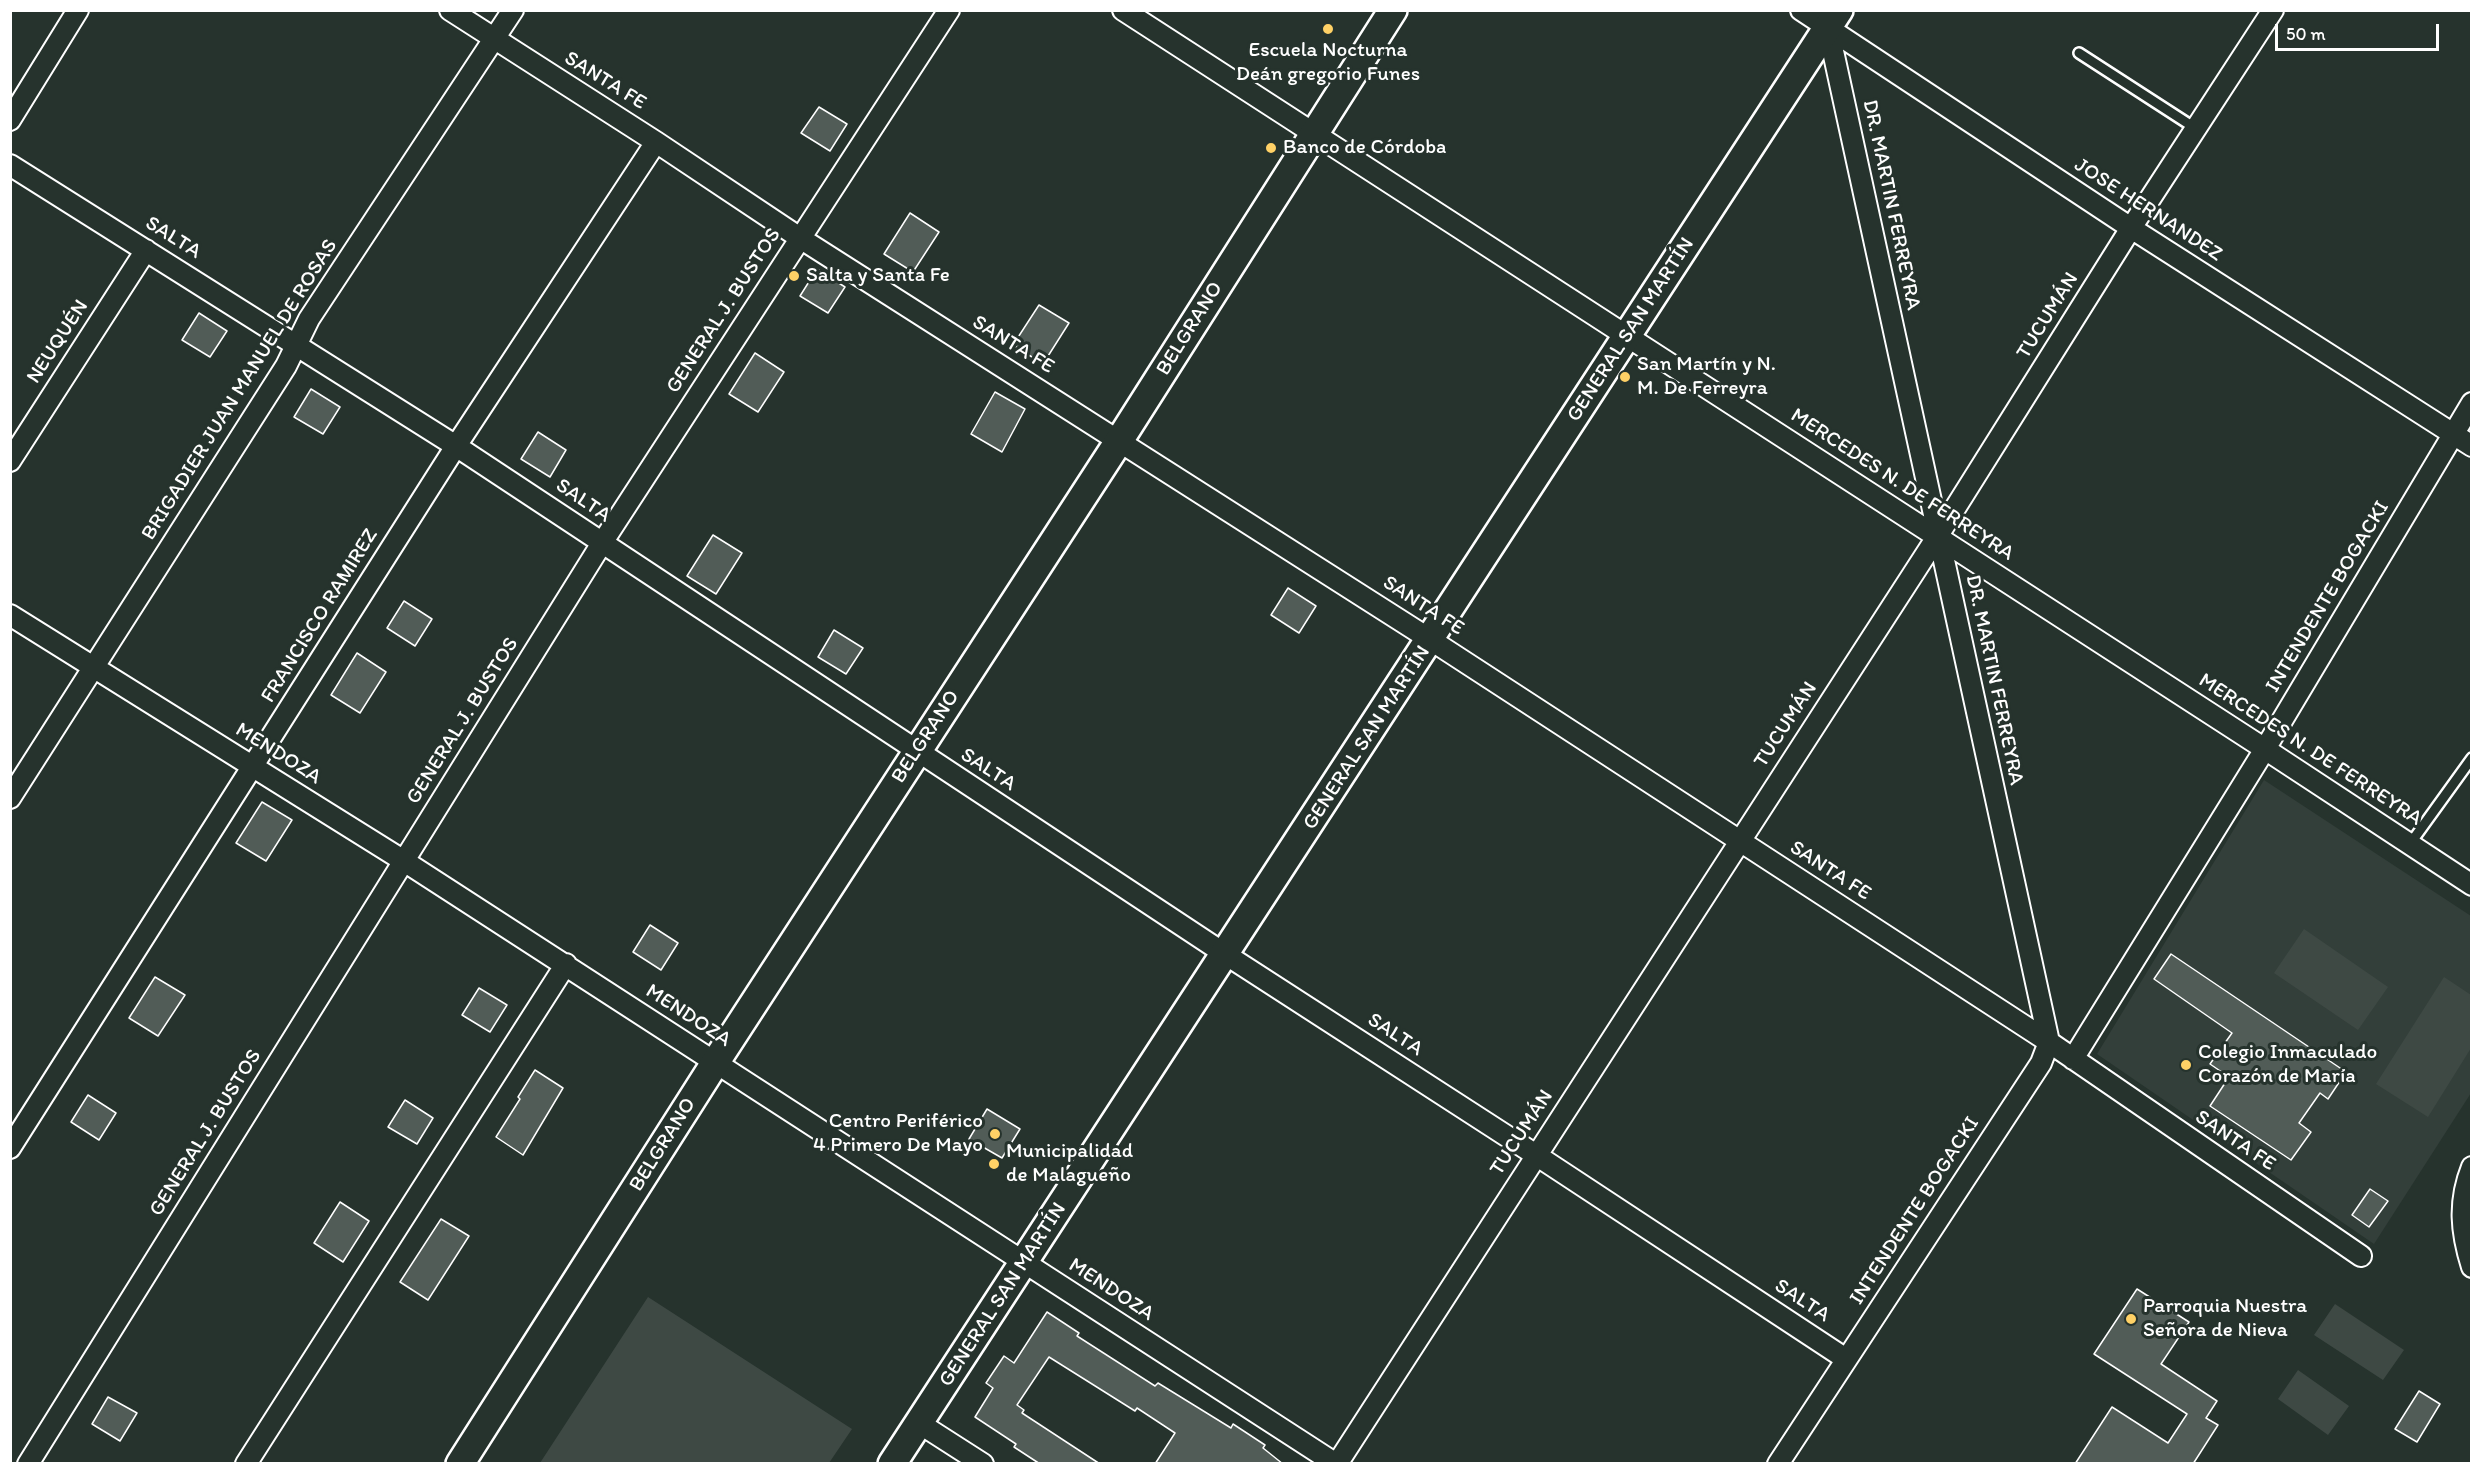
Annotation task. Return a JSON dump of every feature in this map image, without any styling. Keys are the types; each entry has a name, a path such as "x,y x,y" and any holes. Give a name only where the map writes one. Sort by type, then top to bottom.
{"main road":[{"name":"BELGRANO","path":"460,1464 715,1063 1119,441 1393,10"},
{"name":"GENERAL SAN MARTÍN","path":"892,1464 1431,640 1831,16"}],"street":[{"path":"10,120 78,10"},
{"name":"SANTA FE","path":"450,10 656,142 800,238 1431,640 2049,1042 2361,1256"},
{"name":"BRIGADIER JUAN MANUEL DE ROSAS","path":"10,798 286,366 309,319 513,10"},
{"name":"GENERAL J. BUSTOS","path":"28,1464 602,543 949,10"},
{"name":"MERCEDES N. DE FERREYRA","path":"1123,10 2472,885"},
{"name":"JOSE HERNANDEZ","path":"1801,10 1831,16 2131,228 2472,446"},
{"name":"TUCUMÁN","path":"1336,1464 1937,537 2131,228 2273,10"},
{"name":"DR. MARTIN FERREYRA","path":"1831,16 1937,537 2049,1042"},
{"name":"FRANCISCO RAMIREZ","path":"10,1149 254,768 456,446 656,142"},
{"name":"SALTA","path":"10,165 456,446 916,752 1846,1359"},
{"name":"NEUQUÉN","path":"10,461 146,250"},
{"name":"INTENDENTE BOGACKI","path":"2073,1059 2265,749 2472,403"},
{"name":"MENDOZA","path":"10,615 566,964 715,1063 1336,1464"},
{"path":"246,1464 566,964"},
{"name":"INTENDENTE BOGACKI","path":"1778,1464 2041,1063 2049,1042"},
{"path":"2472,1167 2467,1178 2462,1213 2462,1237 2472,1267"},
{"path":"919,1424 983,1464"}],"lane":[{"path":"2079,53 2195,128"},
{"path":"2410,844 2472,758"}],"shaded area":[{"path":"2264,780 2471,916 2471,1093 2374,1244 2097,1054"},
{"path":"2304,929 2388,987 2358,1030 2274,973"},
{"path":"2444,977 2471,995 2471,1048 2428,1117 2376,1084"},
{"path":"648,1297 852,1429 829,1463 540,1463"},
{"path":"2335,1304 2404,1350 2383,1380 2314,1335"},
{"path":"2298,1370 2349,1406 2328,1435 2278,1399"}],"building":[{"path":"819,107 847,124 830,151 801,133"},
{"path":"910,213 939,232 913,272 884,254"},
{"path":"817,269 845,287 828,313 800,296"},
{"path":"1039,305 1069,323 1043,364 1013,345"},
{"path":"199,313 227,331 210,357 182,340"},
{"path":"755,353 784,372 758,412 729,394"},
{"path":"311,389 340,407 323,434 294,417"},
{"path":"995,392 1025,409 1002,452 971,434"},
{"path":"538,432 566,450 550,477 521,459"},
{"path":"713,535 742,553 716,594 687,576"},
{"path":"1288,588 1316,606 1299,633 1271,615"},
{"path":"404,601 432,619 415,646 387,628"},
{"path":"834,630 863,648 846,674 818,657"},
{"path":"357,653 386,672 360,713 331,695"},
{"path":"262,802 292,820 266,861 236,843"},
{"path":"650,925 678,943 661,970 633,952"},
{"path":"2171,954 2346,1072 2328,1099 2320,1093 2299,1123 2311,1132 2291,1160 2210,1106 2229,1077 2210,1064 2232,1033 2154,979"},
{"path":"155,977 185,995 158,1036 129,1018"},
{"path":"479,988 507,1005 490,1032 462,1015"},
{"path":"535,1070 563,1088 523,1155 496,1137"},
{"path":"88,1095 116,1113 99,1140 71,1122"},
{"path":"405,1100 433,1118 417,1144 388,1127"},
{"name":"Centro Periférico 4 Primero De Mayo","path":"987,1109 1020,1129 1002,1158 969,1139"},
{"path":"2370,1189 2388,1201 2369,1227 2352,1215"},
{"path":"340,1202 369,1221 343,1262 314,1243"},
{"path":"441,1219 469,1236 428,1300 400,1282"},
{"path":"2137,1289 2189,1322 2161,1364 2217,1401 2206,1418 2218,1425 2193,1464 2075,1464 2112,1407 2168,1443 2187,1414 2094,1354"},
{"path":"1047,1312 1079,1333 1077,1336 1155,1386 1158,1383 1231,1428 1233,1424 1265,1445 1263,1448 1283,1464 1155,1464 1175,1433 1137,1408 1135,1411 1049,1357 1017,1405 1024,1410 1022,1413 1100,1464 1040,1464 1014,1447 1016,1444 975,1417 993,1388 986,1383 1004,1356 1014,1363"},
{"path":"2419,1391 2440,1404 2417,1442 2395,1429"},
{"path":"108,1397 137,1413 120,1441 92,1424"}],"place":[{"name":"Escuela Nocturna Deán gregorio Funes","path":"1328,29"},
{"name":"Banco de Córdoba","path":"1271,148"},
{"name":"Salta y Santa Fe","path":"794,276"},
{"name":"San Martín y N. M. De Ferreyra","path":"1625,377"},
{"name":"Colegio Inmaculado Corazón de María","path":"2186,1065"},
{"name":"Centro Periférico 4 Primero De Mayo","path":"995,1134"},
{"name":"Municipalidad de Malagueño","path":"994,1164"},
{"name":"Parroquia Nuestra Señora de Nieva","path":"2131,1319"}]}
